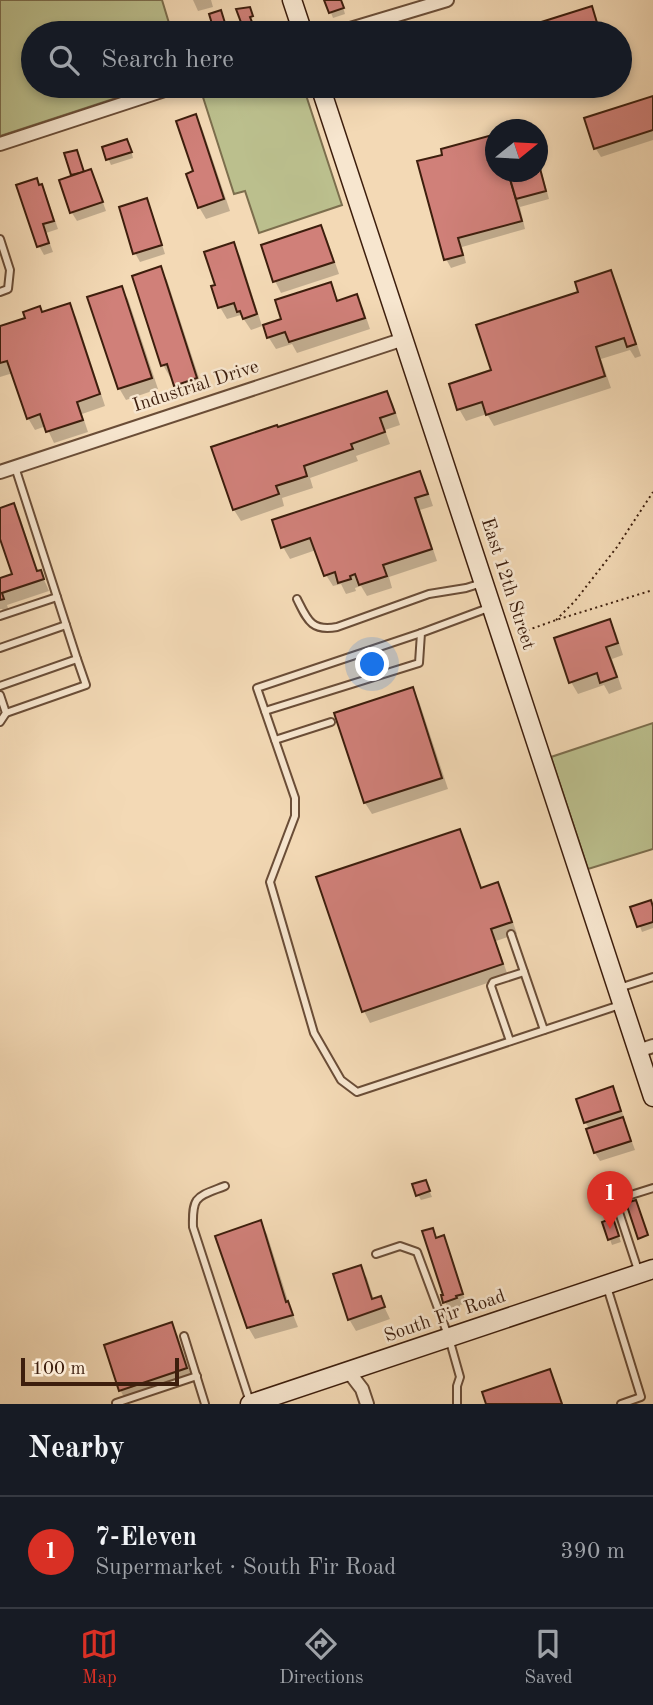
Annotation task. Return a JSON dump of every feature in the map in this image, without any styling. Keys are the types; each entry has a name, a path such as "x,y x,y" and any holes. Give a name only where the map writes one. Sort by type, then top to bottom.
{"street":[{"path":"292,0 299,21"},
{"path":"375,21 439,1"},
{"path":"0,144 140,98"},
{"name":"East 12th Street","path":"324,98 619,996 645,1048 653,1097"},
{"name":"Industrial Drive","path":"0,472 404,339"},
{"name":"South Fir Road","path":"250,1404 646,1271"},
{"path":"349,1372 362,1389 367,1404"}],"lane":[{"path":"0,239 10,270 8,289 0,292"},
{"path":"0,722 6,713 86,685 15,467"},
{"path":"297,598 311,624 326,629 429,594 484,582"},
{"path":"0,616 57,597"},
{"path":"493,607 257,688 295,798 295,816 270,882 314,1033 341,1080 357,1092 544,1030 619,996 653,977"},
{"path":"0,648 66,625"},
{"path":"265,712 419,663 421,633"},
{"path":"0,686 78,659"},
{"path":"0,695 6,713"},
{"path":"275,740 331,722"},
{"path":"511,934 544,1030"},
{"path":"510,1041 491,986 493,982 524,972"},
{"path":"225,1186 198,1197 193,1208 194,1227 250,1404"},
{"path":"646,1271 615,1200 653,1188"},
{"path":"376,1254 400,1246 416,1252 449,1338 460,1377 457,1404"},
{"path":"607,1285 641,1397 621,1404"},
{"path":"184,1336 205,1404"},
{"path":"116,1403 197,1376"}],"path":[{"path":"556,620 575,601 617,547 653,492"},
{"path":"503,640 556,620 653,590"}],"green space":[{"path":"0,0 162,0 168,21 21,21 21,98 116,98 0,136"},
{"path":"203,98 307,98 342,205 259,233 245,191 234,194"},
{"path":"653,723 653,849 588,869 551,757"}],"building":[{"path":"324,0 341,0 344,8 329,13"},
{"path":"592,6 596,21 544,21"},
{"path":"250,7 252,21 240,21 236,9"},
{"path":"221,10 224,21 211,21 209,14"},
{"path":"653,96 653,130 594,149 584,118"},
{"path":"196,114 224,199 198,208 186,174 193,171 176,121"},
{"path":"485,137 485,182 511,182 522,221 458,238 463,255 444,260 417,161 442,155 441,149"},
{"path":"127,139 132,152 106,160 102,147"},
{"path":"77,150 84,172 71,175 64,153"},
{"path":"91,169 103,202 70,213 59,180"},
{"path":"37,178 39,185 42,184 54,221 43,224 49,243 37,247 16,185"},
{"path":"511,182 544,182 546,191 516,199"},
{"path":"147,198 162,245 133,254 119,207"},
{"path":"321,225 334,262 273,282 261,245"},
{"path":"234,242 257,314 243,319 234,303 218,308 211,286 215,285 204,252"},
{"path":"161,266 197,378 174,386 167,364 161,366 132,276"},
{"path":"611,270 636,344 627,347 624,338 596,347 605,376 486,415 482,402 457,410 449,384 491,370 476,325 578,292 575,282"},
{"path":"331,282 337,301 357,294 365,318 289,342 285,332 267,338 263,325 281,319 275,300"},
{"path":"122,286 152,378 118,389 87,297"},
{"path":"70,303 100,394 77,402 83,420 46,432 40,414 27,419 7,361 0,363 0,326 25,318 23,312 40,306 42,312"},
{"path":"387,391 395,413 380,418 385,432 351,444 353,449 304,466 307,476 276,486 279,494 233,510 211,447"},
{"path":"420,471 428,494 415,498 432,549 383,565 387,576 359,585 355,574 350,576 351,579 338,583 335,572 324,576 310,538 281,548 272,520"},
{"path":"14,503 37,571 41,570 44,579 2,593 4,599 0,600 0,578 12,574 0,539 0,508"},
{"path":"610,619 618,643 606,647 617,677 600,683 597,673 569,683 554,638"},
{"path":"413,687 442,778 364,803 334,713"},
{"path":"460,829 481,888 498,882 512,922 491,929 503,964 362,1012 316,877"},
{"path":"651,900 653,922 637,927 630,907"},
{"path":"613,1086 621,1111 584,1123 576,1099"},
{"path":"623,1117 631,1141 594,1153 586,1129"},
{"path":"426,1180 430,1191 416,1196 412,1184"},
{"path":"636,1200 648,1235 638,1239 626,1203"},
{"path":"613,1218 619,1236 608,1240 602,1222"},
{"path":"261,1220 286,1302 288,1301 293,1315 247,1328 215,1236"},
{"path":"433,1228 436,1238 444,1235 463,1294 443,1303 443,1295 422,1231"},
{"path":"361,1265 372,1299 381,1296 385,1307 348,1320 333,1274"},
{"path":"172,1322 187,1368 119,1391 104,1345"},
{"path":"550,1369 562,1404 486,1404 482,1392"}],"place":[{"name":"7-Eleven","path":"610,1229"}]}
